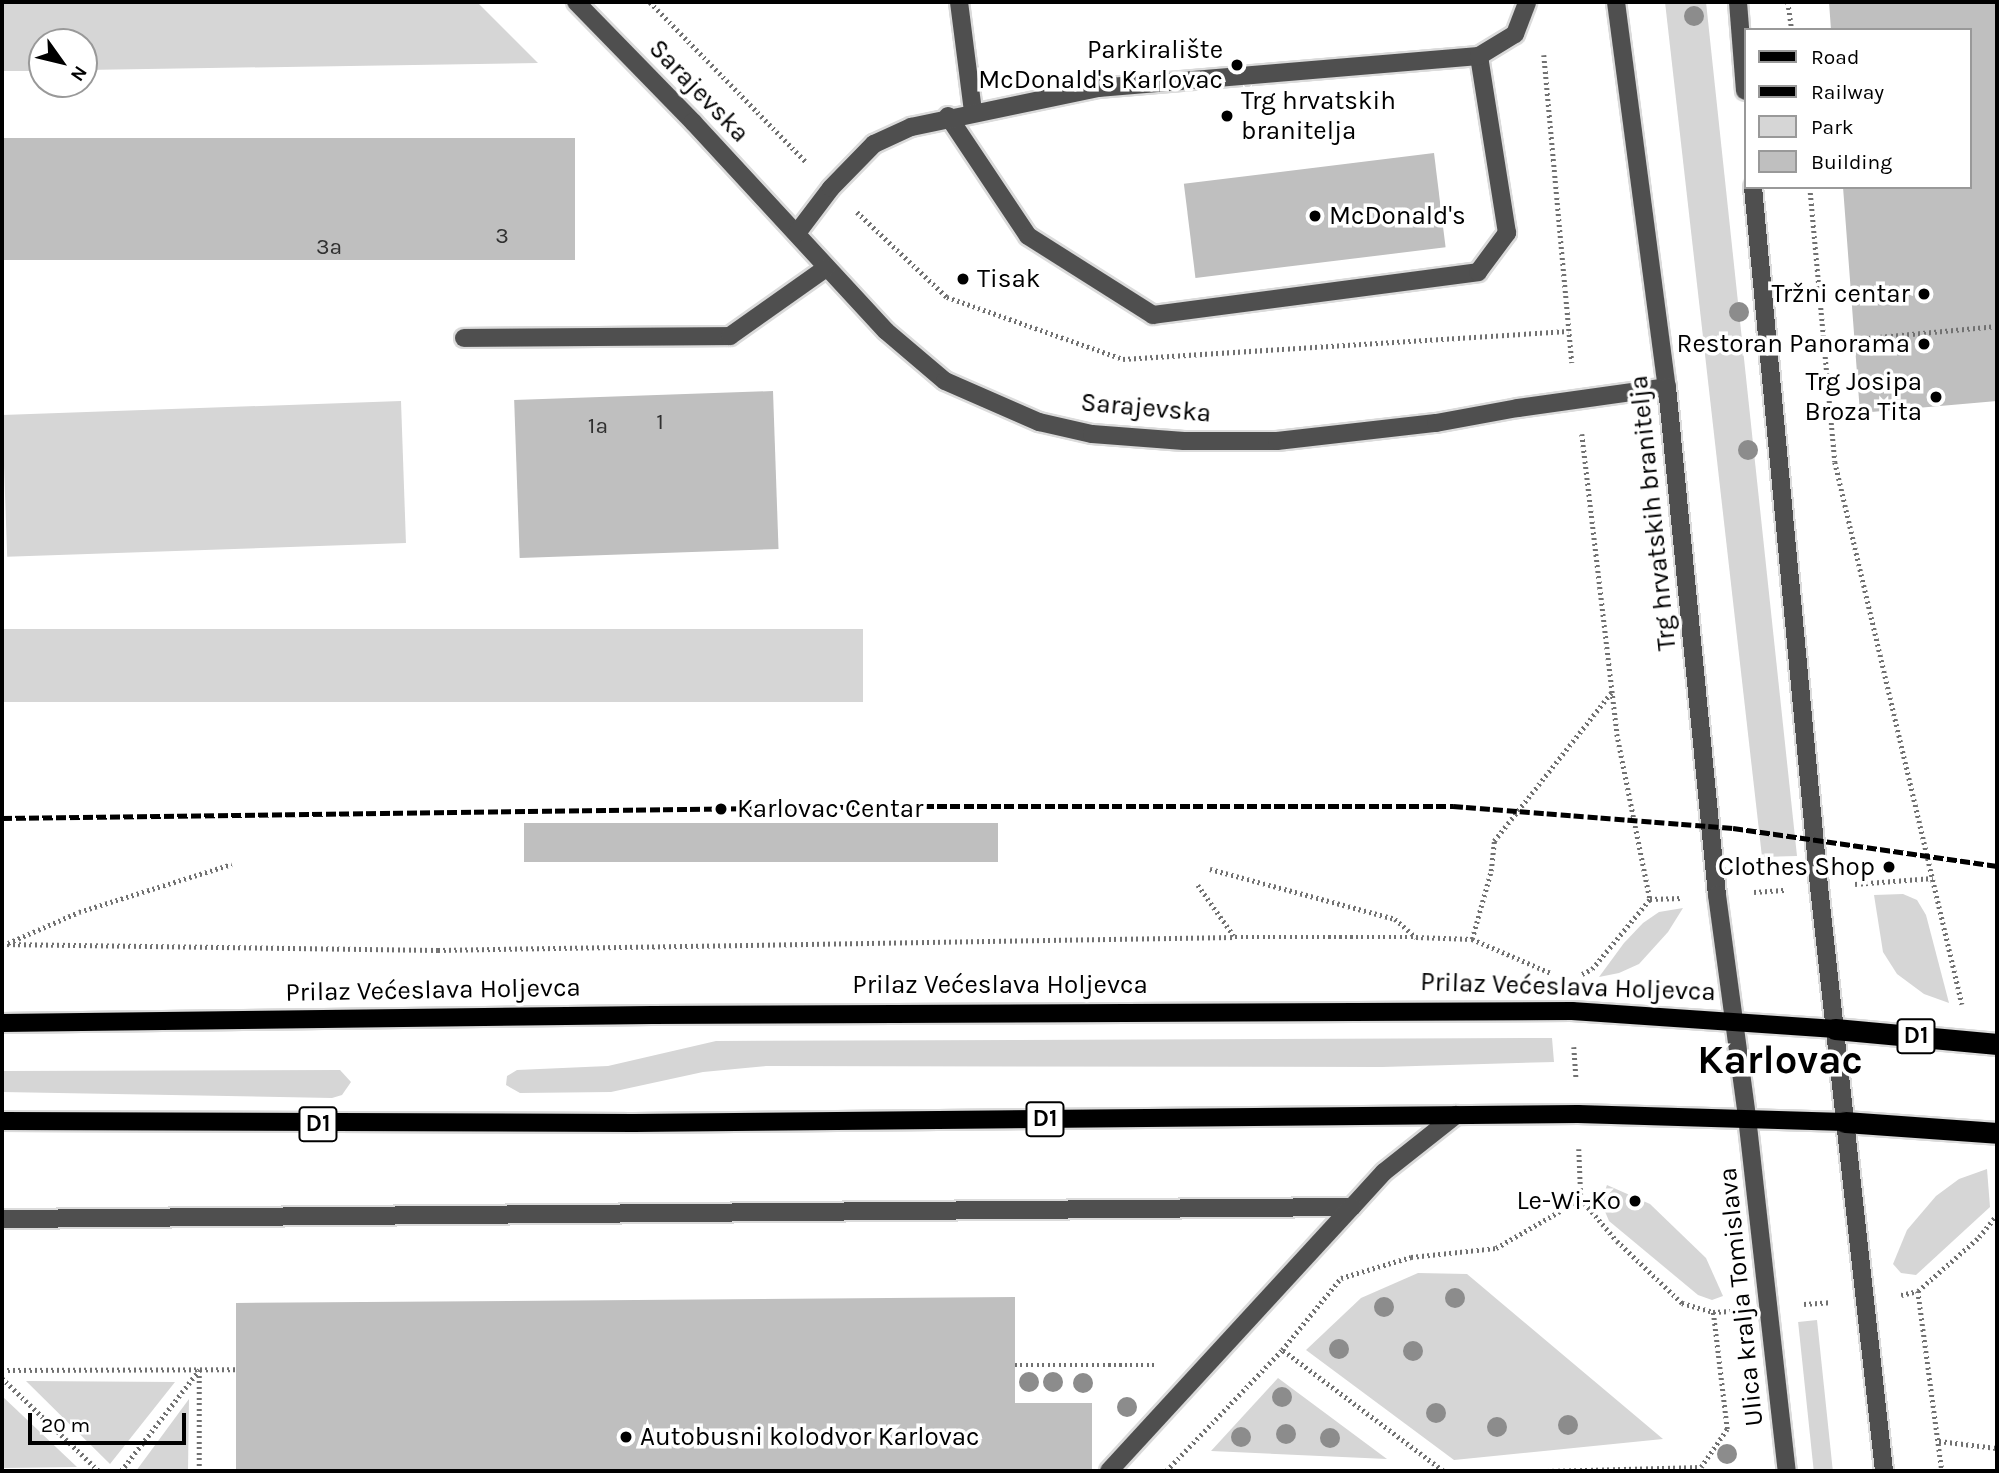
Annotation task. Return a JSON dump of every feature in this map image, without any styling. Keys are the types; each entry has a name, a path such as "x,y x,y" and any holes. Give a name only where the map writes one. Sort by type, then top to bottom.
{"highway":[{"name":"Prilaz Većeslava Holjevca","path":"1835,1028 1997,1044"},
{"name":"D1","path":"1845,1122 1997,1133"}],"main road":[{"name":"Prilaz Većeslava Holjevca","path":"2,1023 1572,1011 1835,1028"},
{"name":"D1","path":"2,1121 634,1123 1456,1115 1747,1117 1845,1122"}],"street":[{"name":"Sarajevska","path":"576,2 797,233 886,331 945,381 1039,422 1092,434 1184,440 1276,441 1436,424 1667,387"},
{"path":"960,2 974,112"},
{"path":"797,233 831,188 874,145 911,127 948,116 1098,88 1479,56 1515,34 1527,2"},
{"name":"Trg hrvatskih branitelja","path":"1616,2 1667,387 1717,895 1747,1117"},
{"path":"1738,2 1744,78"},
{"path":"948,116 1028,236 1153,315 1478,272 1507,233 1479,56"},
{"path":"1753,189 1835,1028 1884,1471"},
{"path":"464,338 730,336 826,268"},
{"path":"1110,1471 1384,1172 1456,1115"},
{"name":"Ulica kralja Tomislava","path":"1747,1117 1787,1471"},
{"path":"2,1219 1352,1207"}],"path":[{"path":"1788,2 1791,28"},
{"path":"1543,42 1568,331 1612,692 1650,899"},
{"path":"1810,189 1835,462 1964,1010"},
{"path":"1825,342 1997,326"},
{"path":"1472,939 1491,871 1494,841 1612,692"},
{"path":"4,944 79,912 232,864"},
{"path":"1210,869 1395,919 1416,937"},
{"path":"1878,883 1933,878"},
{"path":"1198,885 1235,937"},
{"path":"1650,899 1679,899"},
{"path":"1580,974 1592,969 1650,899"},
{"path":"4,944 438,950 1235,937 1416,937 1472,939 1557,975"},
{"path":"1580,1177 1581,1199 1617,1241 1682,1303 1713,1312 1865,1299 1918,1291 1979,1237 1997,1215"},
{"path":"1166,1471 1282,1350 1341,1278 1411,1257 1496,1248 1581,1199"},
{"path":"1918,1291 1942,1471"},
{"path":"1547,1471 1701,1469 1727,1429 1713,1312"},
{"path":"1282,1350 1443,1471"},
{"path":"1015,1365 1208,1365"},
{"path":"121,1471 199,1369"},
{"path":"199,1369 199,1471"},
{"path":"2,1370 236,1369"},
{"path":"2,1378 99,1471"},
{"path":"1939,1441 1997,1448"}],"green space":[{"path":"2,2 477,2 538,63 98,70 98,28 28,28 28,71 2,71"},
{"path":"1665,2 1706,2 1797,856 1762,857"},
{"path":"401,401 406,543 7,557 2,415"},
{"path":"2,629 863,629 863,702 2,702"},
{"path":"1903,894 1917,900 1926,915 1949,1003 1924,994 1897,974 1883,952 1874,895"},
{"path":"1683,908 1668,932 1639,964 1619,973 1599,977 1643,923 1659,912"},
{"path":"1552,1038 1554,1062 1382,1067 766,1066 703,1072 611,1092 520,1093 506,1085 507,1076 517,1070 608,1066 716,1041"},
{"path":"340,1070 351,1082 342,1095 332,1098 2,1092 2,1071"},
{"path":"1987,1169 1990,1207 1916,1275 1901,1273 1893,1264 1907,1230 1936,1196 1959,1179"},
{"path":"1607,1185 1650,1204 1706,1258 1723,1296 1712,1300 1698,1295 1609,1221 1601,1202"},
{"path":"1418,1273 1467,1274 1663,1439 1454,1460 1306,1350 1361,1298"},
{"path":"1817,1320 1833,1471 1814,1471 1798,1322"},
{"path":"1278,1378 1387,1459 1211,1451"},
{"path":"26,1381 175,1382 110,1464"},
{"path":"2,1396 77,1467 2,1468"},
{"path":"189,1399 188,1471 136,1471"}],"building":[{"name":"Tržni centar","path":"1829,2 1997,2 1997,401 1860,413 1843,189 1971,189 1971,28 1831,28"},
{"path":"2,138 575,138 575,260 2,260"},
{"name":"McDonald's","path":"1434,153 1446,247 1195,278 1184,184"},
{"path":"773,391 779,549 520,558 514,400"},
{"path":"524,823 998,823 998,862 524,862"},
{"path":"1015,1297 1015,1403 1092,1403 1092,1471 236,1471 236,1303"}],"railway":[{"path":"2,818 910,806 1453,806 1733,828 1997,866"}],"place":[{"name":"Parkiralište McDonald's Karlovac","path":"1237,65"},
{"name":"Trg hrvatskih branitelja","path":"1227,116"},
{"name":"McDonald's","path":"1315,216"},
{"name":"Tisak","path":"963,279"},
{"name":"Tržni centar","path":"1924,294"},
{"name":"Restoran Panorama","path":"1924,344"},
{"name":"Trg Josipa Broza Tita","path":"1936,397"},
{"name":"Karlovac Centar","path":"721,809"},
{"name":"Clothes Shop","path":"1889,867"},
{"name":"Le-Wi-Ko","path":"1635,1201"},
{"name":"Autobusni kolodvor Karlovac","path":"626,1437"}],"district":[{"name":"Karlovac","path":"1780,1060"}]}
